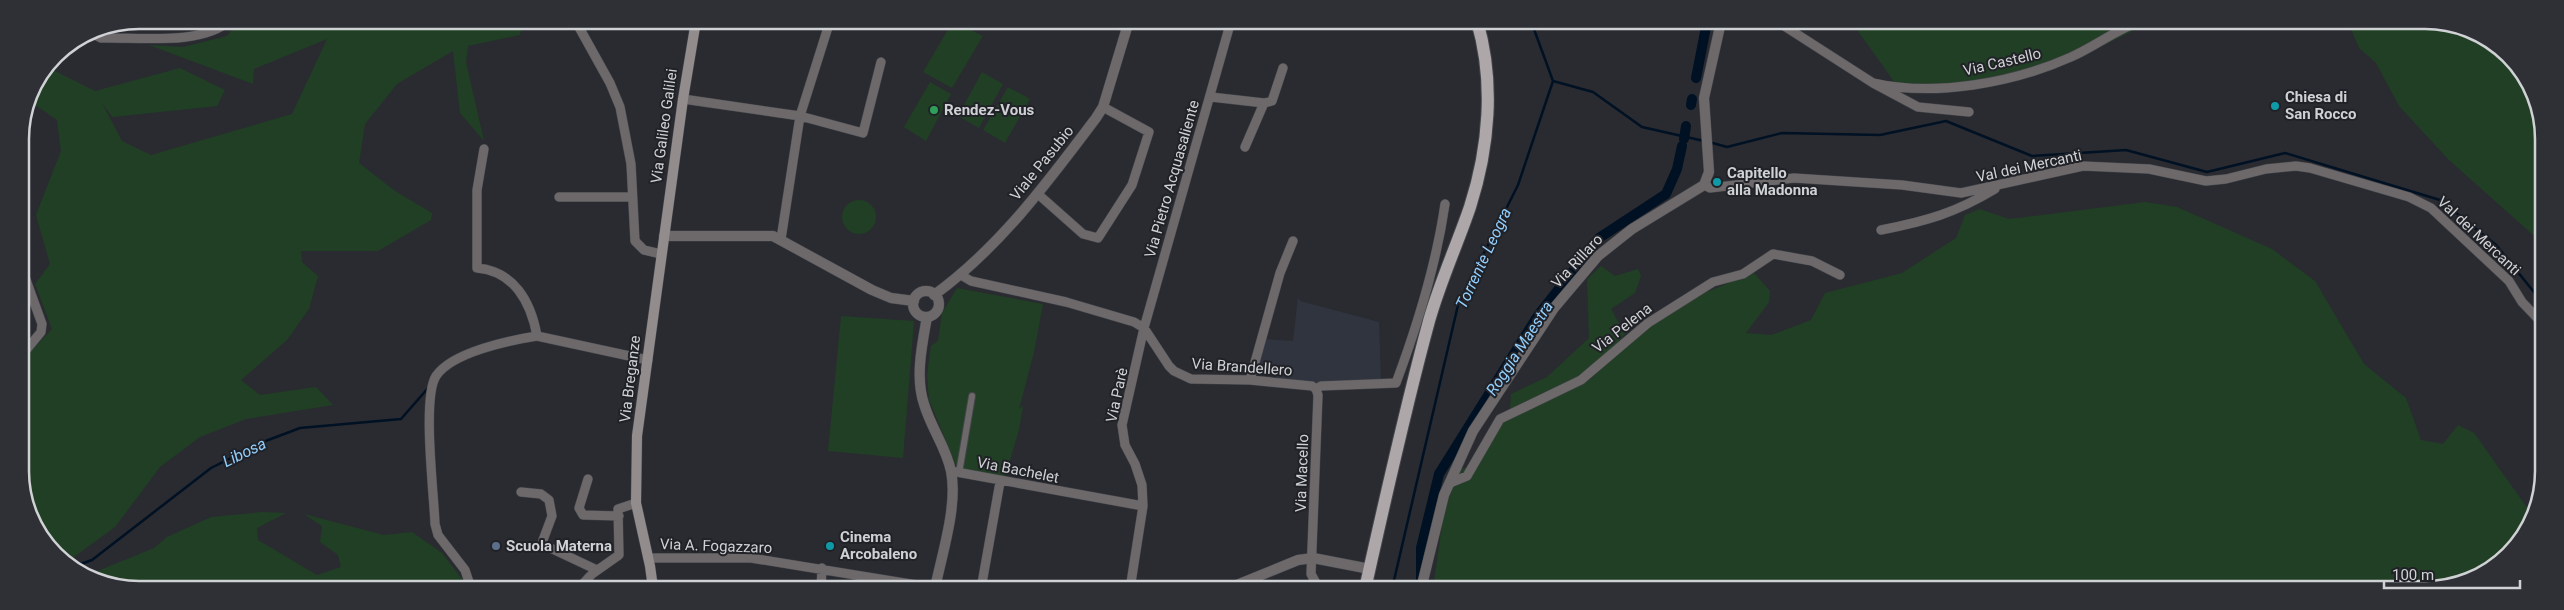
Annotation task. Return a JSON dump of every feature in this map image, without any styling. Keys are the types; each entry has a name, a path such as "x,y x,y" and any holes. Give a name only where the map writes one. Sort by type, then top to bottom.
{"main road":[{"name":"Via Galileo Galilei","path":"664,236 695,29"},
{"path":"1368,581 1430,320 1470,206 1483,158 1488,103 1484,43 1480,29"},
{"name":"Via Breganze","path":"652,581 636,503 638,436 664,236"}],"street":[{"path":"98,37 195,37 217,29"},
{"path":"580,29 610,83 620,107 630,152 633,230 636,244 644,250 661,254"},
{"path":"781,239 791,163 800,116 827,29"},
{"name":"Viale Pasubio","path":"914,302 922,292 934,294 961,275 1039,195 1103,107 1126,29"},
{"name":"Via Pietro Acquasaliente","path":"1141,346 1144,328 1229,29"},
{"path":"1704,185 1709,172 1704,98 1719,29"},
{"name":"Via Castello","path":"1789,29 1873,83 1918,107 1969,112"},
{"name":"Via Castello","path":"1873,83 1913,90 1942,88 2024,74 2070,57 2122,29"},
{"path":"683,99 800,116 863,133 881,62"},
{"path":"1211,96 1264,103 1272,101 1284,68"},
{"path":"1246,146 1264,103"},
{"path":"1039,195 1083,234 1098,238 1132,185 1150,132 1103,107"},
{"path":"484,149 477,190 477,268 490,269 503,274 515,285 534,319 537,336"},
{"name":"Val dei Mercanti","path":"1704,185 1710,188 1794,178 1902,185 1961,193 2000,186 2083,166 2149,169 2206,181 2226,179 2266,169 2296,166 2310,168 2409,197 2430,208 2509,281 2522,302 2535,316"},
{"name":"Via Rillaro","path":"1423,581 1432,537 1450,483 1473,431 1554,308 1598,256 1632,229 1704,185"},
{"path":"1882,230 1928,221 1971,204 2000,186"},
{"path":"559,197 631,197"},
{"name":"Via Brandellero","path":"1144,328 1169,366 1183,376 1202,380 1250,380 1312,386 1316,389 1321,386 1396,383 1413,339 1437,254 1445,204"},
{"path":"664,236 687,238 763,235 781,239 872,290 891,298 914,302 916,313 927,317 935,314 939,306 934,294"},
{"path":"1250,380 1280,273 1293,241"},
{"name":"Via Pelena","path":"1450,483 1467,476 1500,419 1580,380 1648,323 1713,282 1743,274 1773,254 1812,260 1840,275"},
{"path":"961,275 971,281 1066,302 1134,322 1144,328"},
{"path":"29,288 42,324 41,332 29,347"},
{"path":"927,317 920,360 920,387 924,404 955,472"},
{"path":"469,581 465,570 438,535 435,524 430,423 432,386 445,367 470,354 498,343 537,336 648,360"},
{"name":"Via Parè","path":"1131,581 1143,506 1142,485 1136,464 1125,445 1122,425 1141,346"},
{"name":"Via Macello","path":"1315,581 1311,574 1318,395 1316,389"},
{"path":"936,581 952,504 955,472 972,396"},
{"name":"Via Bachelet","path":"955,472 1000,482 1143,506"},
{"path":"588,479 579,508 583,516 619,516"},
{"path":"982,581 998,512 1000,482"},
{"path":"521,492 541,494 549,500 552,516 543,540 544,545 595,572"},
{"path":"586,581 619,554 618,509 636,503"},
{"name":"Via A. Fogazzaro","path":"648,558 751,558 818,567 879,581"},
{"path":"1247,581 1298,560 1313,558 1370,568"},
{"path":"818,567 820,581"}],"shaded area":[{"path":"1298,297 1300,301 1379,322 1381,380 1364,389 1281,381 1275,376 1255,374 1264,339 1293,341"}],"green space":[{"path":"232,29 521,29 520,35 468,46 466,62 484,141 460,113 453,51 397,84 365,124 359,163 395,191 432,213 431,220 378,251 301,251 302,262 318,276 309,309 287,340 241,380 260,395 316,387 333,405 246,419 200,437 160,467 115,527 72,558 61,549 44,526 37,513 29,478 29,350 34,348 52,329 35,284 50,264 36,215 61,151 57,120 35,105 37,97 53,70 95,91 180,68 225,90 217,106 112,117 102,103 122,141 151,155 292,114 327,39 254,69 253,84 149,45 183,47 227,36"},
{"path":"948,29 969,29 983,36 952,88 923,72"},
{"path":"1856,29 2137,29 2086,54 2005,79 1898,87"},
{"path":"2351,29 2432,29 2446,31 2474,40 2503,61 2527,97 2533,118 2535,139 2535,237 2448,159 2399,106 2376,63 2359,48"},
{"path":"982,72 1003,84 979,128 958,116"},
{"path":"930,82 951,94 926,141 904,127"},
{"path":"1008,87 1030,99 1005,143 983,130"},
{"path":"859,200 866,201 871,205 875,210 875,224 871,229 866,233 859,234 852,233 847,229 843,224 842,217 843,210 847,205 852,201"},
{"path":"2145,202 2177,207 2272,249 2315,281 2364,364 2406,398 2421,440 2443,444 2458,425 2474,433 2528,509 2517,532 2498,554 2474,570 2446,579 2432,581 1434,581 1444,511 1459,470 1481,461 1505,416 1592,378 1659,311 1754,273 1770,291 1769,302 1746,333 1771,335 1811,320 1825,293 1902,273 1956,238 1965,215 1980,209 2009,219"},
{"path":"1601,266 1615,276 1638,269 1641,276 1635,293 1611,309 1625,334 1594,370 1510,409 1511,394 1547,377 1589,338 1587,279"},
{"path":"957,288 1043,304 1034,352 1019,409 1023,406 1019,430 1005,477 961,469 956,465 929,400 927,374 931,346 938,341 942,313"},
{"path":"841,316 914,321 903,458 828,451"},
{"path":"263,512 286,513 257,528 258,540 317,575 341,567 338,555 320,542 322,526 304,514 384,535 412,532 442,553 464,581 132,581 95,572 154,548 167,537 211,517"}],"waterway":[{"name":"Torrente Leogra","path":"1394,581 1458,305 1518,185 1553,81 1534,29"},
{"name":"Roggia Maestra","path":"1696,78 1706,29"},
{"path":"1553,81 1593,92 1642,127 1704,141"},
{"name":"Roggia Maestra","path":"1691,105 1692,99"},
{"path":"1709,142 1727,147 1782,133 1880,135 1946,121 2032,156 2126,150 2207,172 2285,153 2440,200 2496,245 2535,293"},
{"name":"Roggia Maestra","path":"1684,139 1686,126"},
{"name":"Roggia Maestra","path":"1421,579 1421,548 1439,474 1539,314 1599,238 1666,194 1677,169 1682,146"},
{"name":"Libosa","path":"80,564 92,560 211,468 263,442 300,428 401,419 429,387"}],"place":[{"name":"Chiesa di San Rocco","path":"2275,106"},
{"name":"Rendez-Vous","path":"934,110"},
{"name":"Capitello alla Madonna","path":"1717,182"},
{"name":"Scuola Materna","path":"496,546"},
{"name":"Cinema Arcobaleno","path":"830,546"}]}
